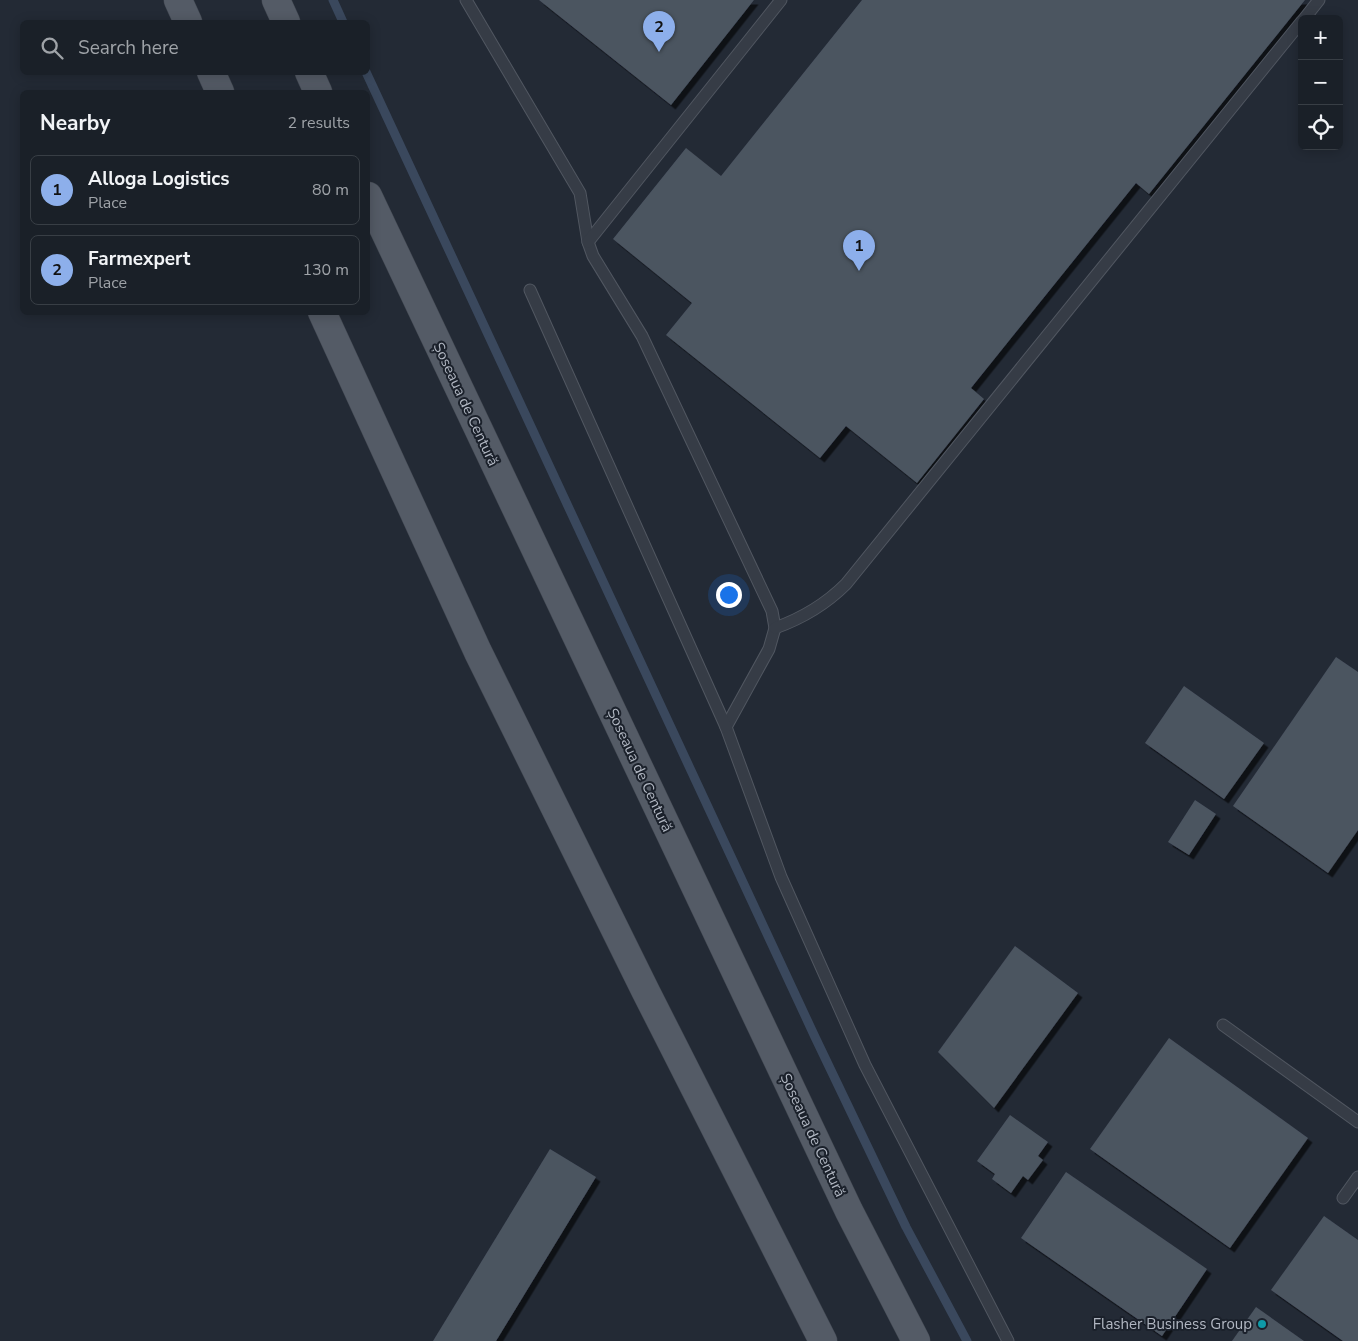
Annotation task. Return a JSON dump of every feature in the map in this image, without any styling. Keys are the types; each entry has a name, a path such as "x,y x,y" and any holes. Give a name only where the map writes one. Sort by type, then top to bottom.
{"main road":[{"path":"178,0 187,20"},
{"path":"276,0 285,20"},
{"path":"212,75 219,90"},
{"path":"310,75 317,90"},
{"name":"Șoseaua de Centură","path":"370,200 841,1194 916,1341"},
{"path":"323,315 482,661 646,992 823,1341"}],"lane":[{"path":"466,0 580,193 584,208 588,242 593,256 642,336 772,611 775,628 770,649 726,727"},
{"path":"588,242 781,0"},
{"path":"1307,15 1319,0"},
{"path":"775,628 797,620 818,609 846,584 1298,26"},
{"path":"530,290 726,727 781,877 865,1065 1008,1341"},
{"path":"1224,1025 1358,1122"},
{"path":"1343,1198 1358,1177"}],"building":[{"path":"539,0 754,0 671,105"},
{"path":"862,0 1305,0 1149,194 1136,183 971,388 984,399 917,483 846,426 820,458 666,335 692,303 613,239 686,148 721,176"},
{"path":"1336,657 1358,672 1358,830 1328,873 1233,806"},
{"path":"1184,686 1264,743 1224,799 1145,743"},
{"path":"1195,800 1216,814 1189,855 1168,842"},
{"path":"1015,946 1078,993 994,1108 938,1052"},
{"path":"1169,1038 1308,1138 1230,1248 1090,1149"},
{"path":"1010,1115 1048,1142 1038,1156 1043,1160 1028,1180 1023,1176 1011,1193 992,1179 995,1174 977,1161"},
{"path":"550,1149 596,1177 496,1341 433,1341"},
{"path":"1066,1172 1207,1269 1162,1336 1021,1238"},
{"path":"1324,1216 1358,1240 1358,1341 1343,1341 1271,1290"},
{"name":"Flasher Business Group","path":"1256,1307 1304,1341 1232,1341"}],"waterway":[{"path":"333,0 342,20"},
{"path":"367,75 815,1037 906,1227 967,1341"}],"place":[{"name":"Farmexpert","path":"659,52"},
{"name":"Alloga Logistics","path":"859,271"},
{"name":"Flasher Business Group","path":"1262,1324"}]}
